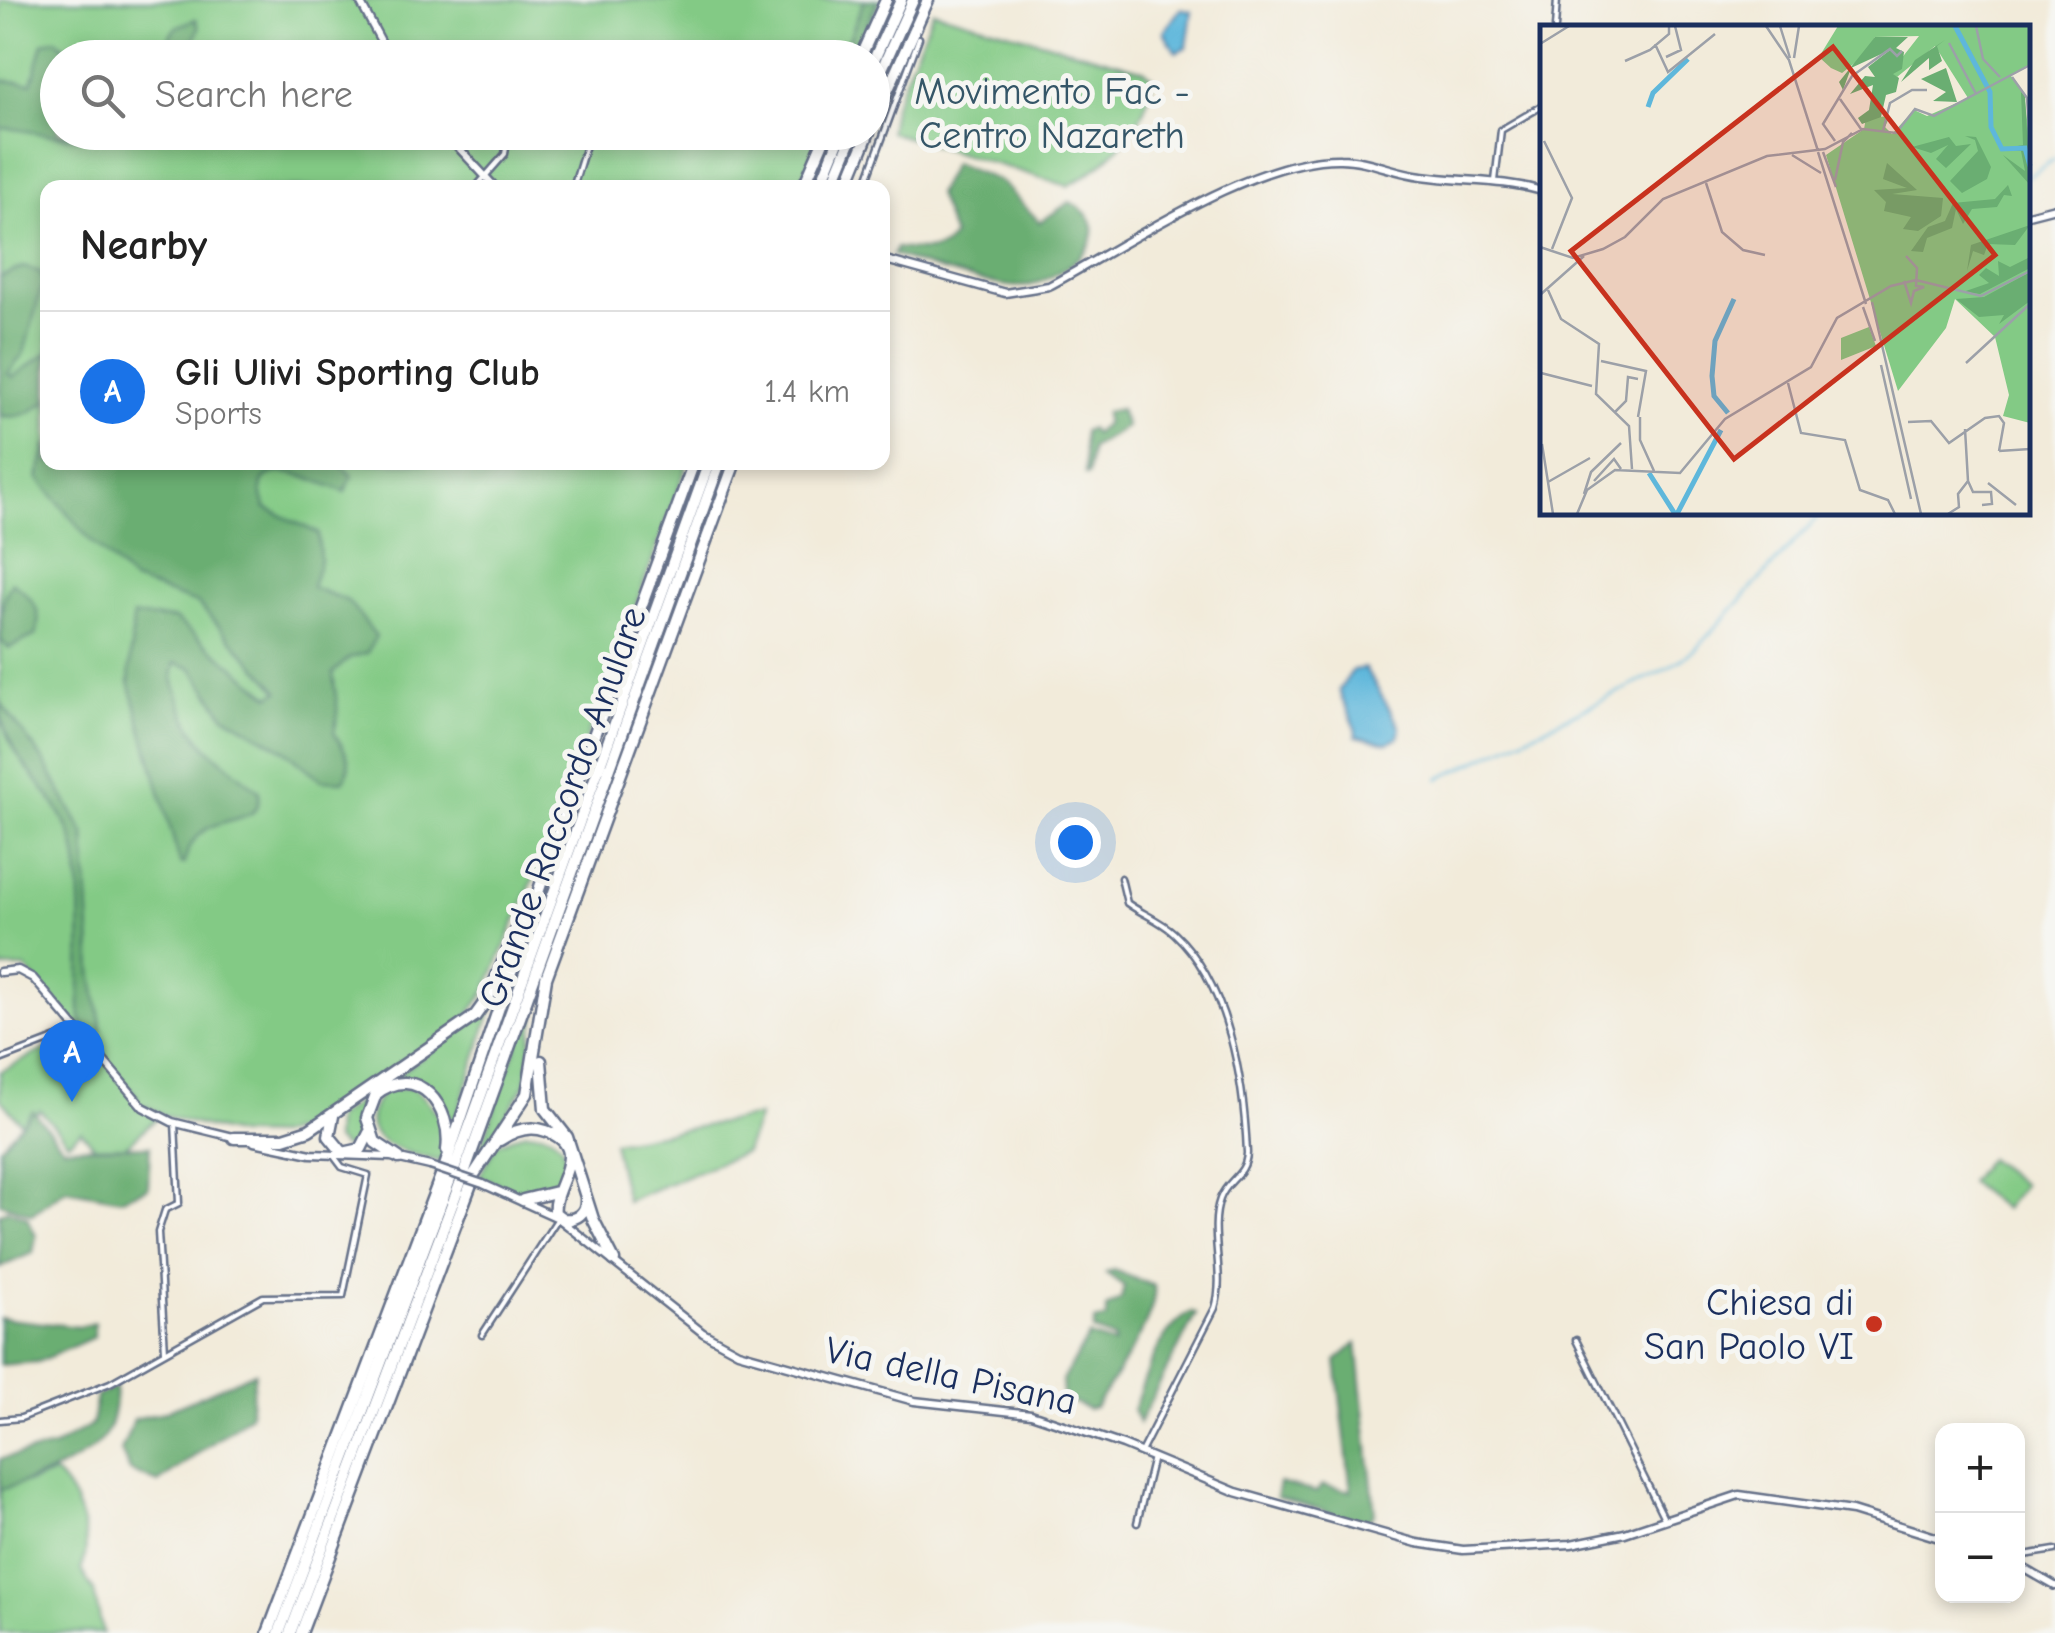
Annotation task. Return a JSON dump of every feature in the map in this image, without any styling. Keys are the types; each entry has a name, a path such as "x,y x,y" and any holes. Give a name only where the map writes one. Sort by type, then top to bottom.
{"highway":[{"path":"868,40 886,0"},
{"path":"883,40 901,0"},
{"path":"890,50 913,0"},
{"path":"890,85 928,0"},
{"path":"807,180 820,150"},
{"path":"821,180 834,150"},
{"path":"833,180 846,150"},
{"path":"849,180 862,150"},
{"name":"Grande Raccordo Anulare","path":"559,831 691,470"},
{"name":"Grande Raccordo Anulare","path":"301,1633 706,470"},
{"name":"Grande Raccordo Anulare","path":"290,1633 717,470"},
{"name":"Grande Raccordo Anulare","path":"268,1633 459,1174 491,1146 527,1094 542,995 732,470"},
{"path":"234,1138 292,1137 333,1116 480,1011 559,831"},
{"path":"459,1174 559,831"},
{"path":"542,995 542,1101 567,1138 601,1240 614,1260"},
{"path":"333,1116 330,1141 349,1155 364,1146 369,1133 367,1112 376,1094 392,1084 414,1084 442,1109 459,1174"},
{"path":"491,1146 521,1130 553,1135 566,1150 570,1164 556,1192 553,1209 558,1218 579,1216 586,1196"},
{"path":"369,1133 379,1146 399,1158"},
{"name":"Grande Raccordo Anulare","path":"279,1633 459,1174"},
{"path":"523,1200 556,1192"}],"main road":[{"path":"359,0 380,40"},
{"path":"459,150 486,180"},
{"path":"890,262 1018,295 1049,286 1217,195 1314,162 1349,160 1417,176 1495,181 1540,191"},
{"path":"2030,214 2055,208"},
{"name":"Via della Pisana","path":"0,972 17,970 31,976 136,1101 175,1124 333,1155 399,1158 459,1174 558,1218 703,1333 743,1354 918,1402 1025,1412 1141,1452 1248,1496 1444,1548 1567,1545 1726,1497 1759,1496 1855,1511 1935,1537"},
{"path":"2025,1570 2055,1586"}],"street":[{"path":"1555,25 1557,0"},
{"path":"890,116 918,38"},
{"path":"1495,181 1501,130 1540,107"},
{"path":"484,178 505,150"},
{"path":"575,180 585,150"},
{"path":"867,180 878,150"},
{"path":"1121,878 1127,903 1178,937 1212,988 1235,1064 1247,1153 1244,1168 1219,1204 1220,1283 1215,1308 1141,1452"},
{"path":"0,1060 78,1030"},
{"path":"165,1351 158,1232 165,1210 179,1203 175,1124"},
{"path":"0,1420 21,1418 110,1384 264,1297 344,1296 368,1174 342,1166 333,1155"},
{"path":"482,1335 558,1218"},
{"path":"1576,1340 1664,1518"},
{"path":"1137,1523 1153,1457"},
{"path":"2025,1555 2055,1550"}],"green space":[{"path":"0,0 882,0 864,40 40,40 40,150 814,150 801,180 40,180 40,470 685,470 547,847 485,993 462,1024 311,1126 277,1136 238,1135 168,1117 144,1105 156,1119 108,1162 81,1131 68,1142 40,1110 23,1125 0,1099 0,1072 55,1044 83,1037 139,1098 25,968 0,968"},
{"path":"864,0 878,0 860,40 849,40"},
{"name":"Movimento Fac - Centro Nazareth","path":"933,11 1144,70 1153,78 1142,113 1124,142 1068,186 890,132 893,107"},
{"path":"196,19 199,28 194,40 167,40 176,27"},
{"path":"40,54 40,133 0,128 0,80 32,83"},
{"path":"953,163 1000,181 1040,222 1070,202 1086,214 1093,226 1092,239 1085,251 1059,272 1017,287 962,276 893,255 896,248 935,249 953,236 937,194"},
{"path":"23,267 40,272 40,294 24,353 8,374 13,377 40,358 40,405 14,416 0,415 0,277"},
{"path":"1120,409 1126,427 1091,448 1085,475 1083,431 1090,428 1094,434 1105,425 1105,412"},
{"path":"40,470 346,470 352,476 345,492 288,473 265,478 261,489 266,508 318,533 320,560 312,587 348,601 376,636 367,653 349,658 333,673 338,714 334,733 349,762 343,781 321,780 286,751 224,715 192,668 175,663 174,682 199,739 259,791 258,805 252,813 202,832 191,844 184,864 180,863 129,682 133,616 175,619 270,696 279,691 197,603 133,581 89,539 38,478"},
{"path":"12,582 34,605 38,626 36,635 9,648 1,641 1,619 5,595"},
{"path":"0,702 44,761 85,835 92,972 102,1030 92,1035 82,1023 80,1010 80,907 75,849 59,811 10,742"},
{"path":"507,961 452,1132 445,1108 430,1090 409,1081 385,1084 477,1019"},
{"path":"539,984 526,1083 473,1169"},
{"path":"412,1087 440,1119 444,1139 441,1162 396,1148 374,1133 370,1122 373,1109 384,1091"},
{"path":"373,1092 364,1108 360,1144 343,1147 334,1140 335,1118"},
{"path":"33,1111 63,1147 150,1146 148,1188 120,1199 66,1189 32,1214 0,1203 0,1147"},
{"path":"759,1116 745,1152 626,1201 613,1142"},
{"path":"525,1132 549,1135 563,1150 563,1168 551,1185 526,1193 479,1176 497,1144"},
{"path":"1988,1158 2023,1185 2004,1209 1969,1182"},
{"path":"8,1210 27,1217 36,1236 33,1253 0,1267 0,1213"},
{"path":"1113,1270 1154,1286 1153,1299 1133,1348 1095,1407 1088,1409 1063,1398 1062,1380 1089,1336 1114,1344 1114,1339 1093,1330 1095,1321 1106,1318 1106,1308 1121,1299 1124,1286 1106,1273"},
{"path":"1192,1312 1196,1314 1139,1423 1133,1410 1155,1355 1170,1330"},
{"path":"0,1318 79,1327 94,1323 94,1337 38,1362 0,1365"},
{"path":"1357,1343 1375,1513 1365,1523 1276,1497 1279,1483 1316,1492 1323,1485 1351,1491 1336,1361"},
{"path":"255,1372 250,1415 158,1483 130,1471 121,1451 134,1419 164,1412"},
{"path":"116,1387 111,1423 98,1444 58,1469 0,1490 0,1459 54,1447 92,1424 97,1396"},
{"path":"54,1473 70,1493 81,1518 86,1545 81,1570 94,1592 103,1633 0,1633 0,1484 31,1482"}],"water":[{"path":"1180,9 1192,12 1187,47 1176,52 1164,32"},
{"path":"1365,668 1400,727 1398,738 1387,743 1356,736 1339,690 1353,670"}],"waterway":[{"path":"2030,176 2055,158"},
{"path":"1439,779 1670,667 1695,650 1819,515"}],"place":[{"name":"Gli Ulivi Sporting Club","path":"72,1102"},
{"name":"Chiesa di San Paolo VI","path":"1874,1324"}]}
